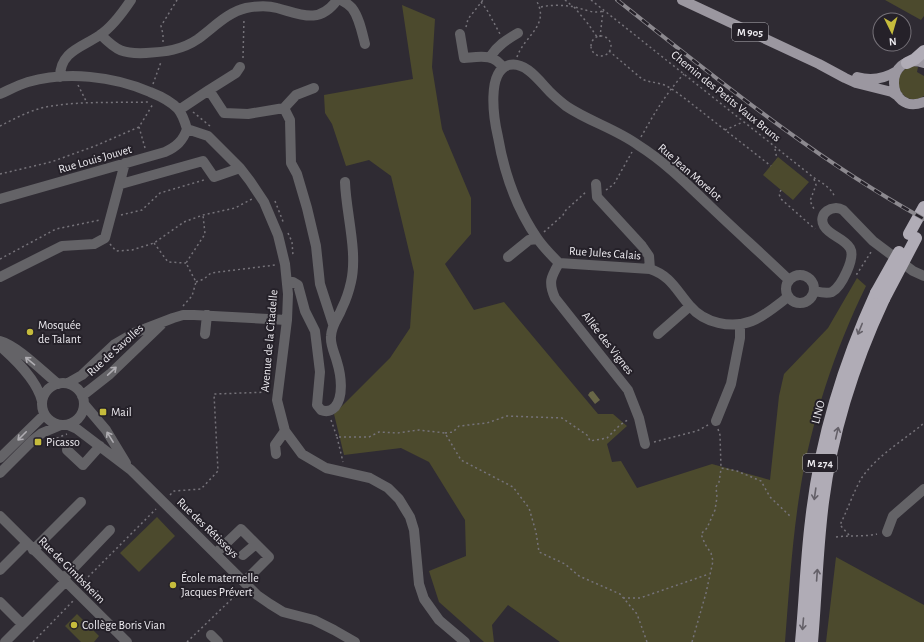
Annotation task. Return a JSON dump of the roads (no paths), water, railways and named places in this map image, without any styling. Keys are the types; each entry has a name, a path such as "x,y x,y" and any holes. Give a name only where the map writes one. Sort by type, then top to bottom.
{"highway":[{"path":"907,63 915,59 924,51"},
{"name":"LINO","path":"802,642 811,521 824,442 832,408 862,323 880,296 913,236 924,207"},
{"name":"LINO","path":"913,236 924,224"},
{"name":"LINO","path":"812,642 823,503 833,450 847,395 880,296"}],"main road":[{"name":"M 905","path":"682,0 819,64 856,83 898,96"},
{"path":"922,103 905,102 898,96 893,84 897,71 907,63 916,61 924,63"},
{"name":"M 905","path":"819,64 867,80 884,77 897,71"}],"street":[{"path":"60,77 60,68 68,56 74,50 101,35 130,0"},
{"path":"101,35 122,52 163,52 191,43 225,18 244,8 272,7 304,16 311,16 322,13 332,6 337,0"},
{"path":"341,0 351,7 356,14 365,44"},
{"path":"490,57 494,50 504,41 518,33"},
{"path":"460,34 464,58 490,57 499,61 503,68"},
{"name":"Rue Jean Morelot","path":"503,68 508,65 516,64 533,73 550,93 568,106 637,144 667,166 789,280"},
{"path":"179,110 236,73 240,67"},
{"name":"Rue Jules Calais","path":"503,68 497,75 494,86 494,103 497,136 506,173 521,209 537,238 559,263 650,269 666,277 690,306 699,314 722,324 740,324 752,321 764,315 788,297"},
{"path":"0,94 28,82 60,77 99,77 135,85 159,96 179,110 187,129"},
{"path":"209,90 224,113 248,114 284,108 296,95 314,88"},
{"path":"284,108 290,120 291,163 297,174 308,208 320,284 333,324"},
{"name":"Rue Louis Jouvet","path":"0,200 172,149 180,143 187,129"},
{"name":"Avenue de la Citadelle","path":"187,129 208,136 240,168 259,195 275,226 285,264 287,282 287,320 277,400 285,431 302,454 326,468 377,481 394,493 410,517 414,530 419,584 422,596 439,620 465,642"},
{"path":"121,184 203,161 214,177 240,168"},
{"path":"0,277 62,246 94,244 105,238 121,184 125,163"},
{"path":"287,282 293,282 298,285 305,311 314,328 320,372 317,405 321,410 328,411 337,403 340,385 339,369 331,344 333,324 342,309 351,282 353,268 350,220 346,202 345,182"},
{"path":"596,184 597,197 642,246 649,256 650,269"},
{"path":"814,291 826,293 833,291 840,285 852,256 851,250 846,244 823,224 823,216 828,210 833,208 839,208 846,212 873,241 913,271 924,276"},
{"path":"508,257 529,240 537,238"},
{"name":"Allée des Vignes","path":"559,263 550,279 554,298 628,390 636,410 645,444"},
{"path":"796,276 805,277 812,282 814,291 810,298 803,303 794,302 788,297 786,288 789,280 796,276"},
{"path":"658,334 690,306"},
{"name":"Rue de Savolles","path":"63,384 82,375 115,344 134,333 183,315 287,320"},
{"path":"205,334 207,315"},
{"name":"Rue de Savolles","path":"83,400 164,322"},
{"path":"716,421 731,384 740,338 740,324"},
{"path":"0,341 5,342 63,384 77,388 83,400 83,411 80,417 74,422 42,433 0,473"},
{"path":"0,346 34,383 40,393 44,415 56,424 65,425"},
{"path":"42,401 47,390 63,384"},
{"name":"Rue des Rétisseys","path":"83,400 106,430 131,470"},
{"path":"0,458 44,415"},
{"name":"Rue des Rétisseys","path":"65,425 77,429 131,470 257,595 283,612 314,620 355,642"},
{"path":"276,454 276,445 285,431"},
{"path":"67,450 83,465 100,446"},
{"path":"887,532 893,516 924,489"},
{"path":"0,570 30,547 82,502"},
{"name":"Rue de Gimbsheim","path":"0,516 127,642"},
{"path":"216,554 241,529 269,557 246,583"},
{"path":"5,642 110,530"},
{"path":"243,556 256,544"},
{"path":"0,602 22,624"}],"railway":[{"path":"617,0 766,116 843,170 924,219"}],"place":[{"name":"Mosquée de Talant","path":"30,332"},
{"name":"Mail","path":"103,412"},
{"name":"Picasso","path":"38,442"},
{"name":"École maternelle Jacques Prévert","path":"173,585"},
{"name":"Collège Boris Vian","path":"74,625"}]}
